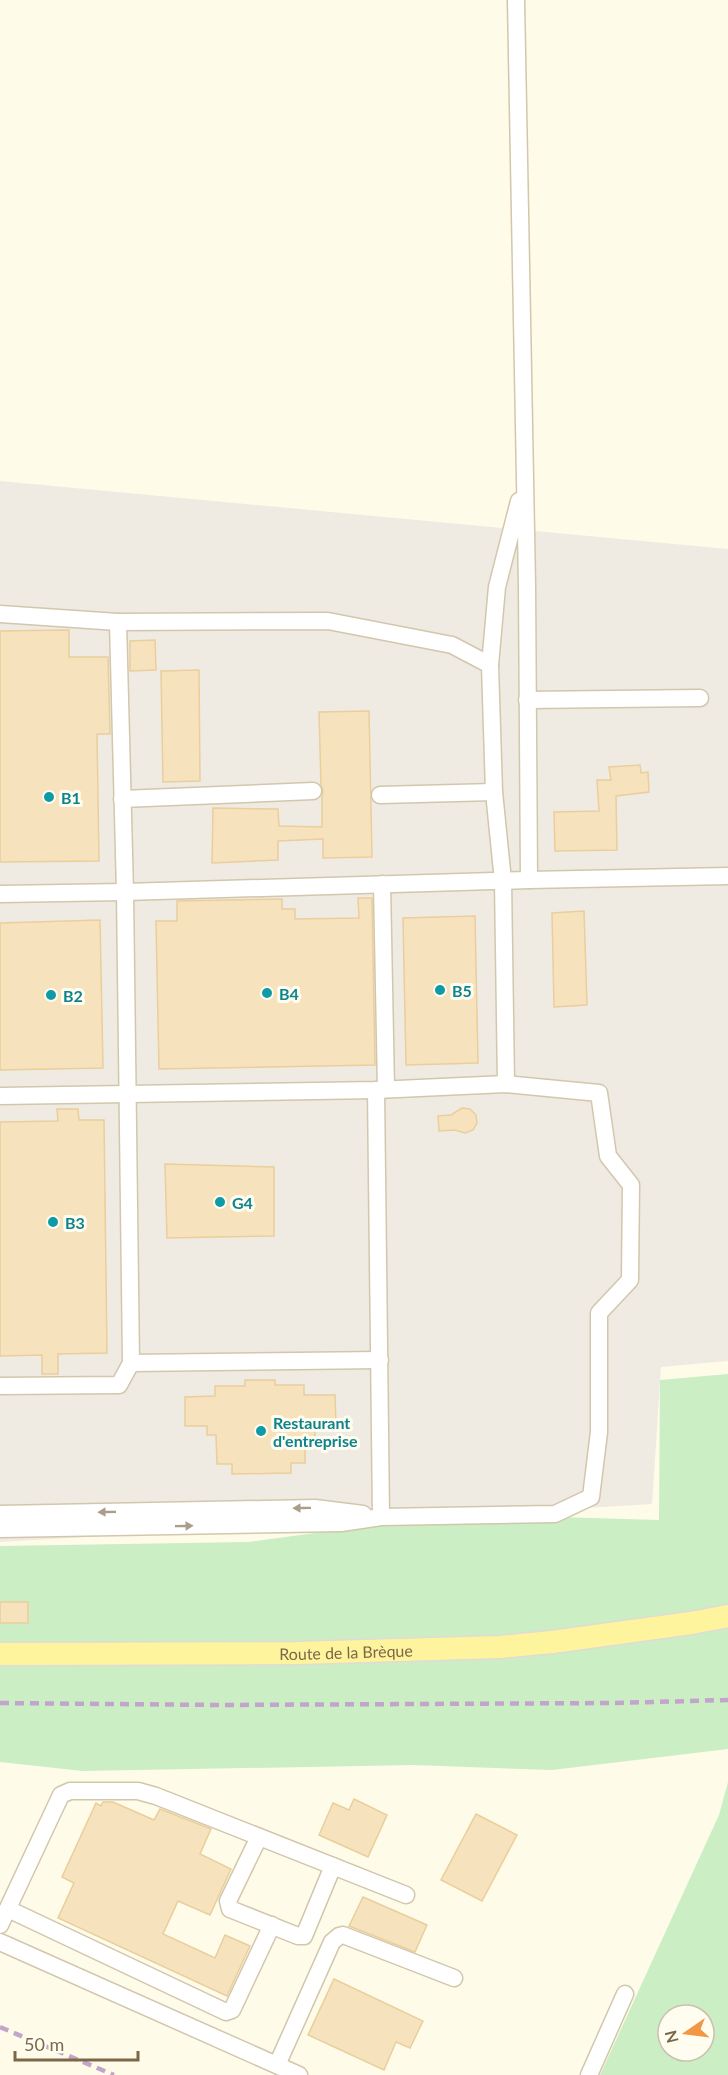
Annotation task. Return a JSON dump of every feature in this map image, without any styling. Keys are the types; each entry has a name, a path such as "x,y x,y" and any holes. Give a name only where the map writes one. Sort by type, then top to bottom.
{"main road":[{"path":"552,1642 728,1602"},
{"name":"Route de la Brèque","path":"0,1654 391,1651 500,1647 552,1642 728,1616"}],"street":[{"path":"516,0 527,585 529,880"},
{"path":"506,1084 503,881 494,792 490,665 497,587 525,479"},
{"path":"0,614 118,622 328,621 452,645 490,665"},
{"path":"0,1386 119,1385 130,1364 125,892 118,622"},
{"path":"527,700 700,698"},
{"path":"122,799 313,791"},
{"path":"380,795 494,792"},
{"path":"0,894 728,876"},
{"path":"381,1516 382,884"},
{"path":"0,1096 381,1090 506,1084 599,1094 608,1156 631,1185 630,1280 599,1313 599,1432 591,1497 555,1514 381,1516 315,1508 0,1514"},
{"path":"130,1364 380,1360"},
{"path":"0,1529 341,1523 381,1516"},
{"path":"272,1925 232,2010 226,2012 4,1917 61,1795 70,1791 138,1791 406,1895"},
{"path":"259,1837 228,1901 231,1909 298,1936 304,1935 333,1866"},
{"path":"277,2065 332,1942 339,1936 344,1935 454,1978"},
{"path":"0,1942 300,2075"},
{"path":"589,2075 625,1994"}],"shaded area":[{"path":"0,481 728,549 728,1361 661,1367 652,1504 0,1542"}],"green space":[{"path":"728,1374 728,1749 552,1770 413,1765 83,1771 0,1762 0,1546 248,1542 456,1514 659,1520 660,1380"},
{"path":"728,1782 728,2075 600,2075 719,1815"}],"building":[{"name":"B1","path":"69,630 69,657 108,657 110,734 97,734 99,861 0,862 0,631"},
{"path":"155,640 156,670 130,671 130,641"},
{"path":"199,670 200,781 163,782 161,671"},
{"path":"369,711 372,857 323,858 323,839 278,841 278,860 212,863 213,808 278,809 279,826 322,827 323,791 319,712"},
{"path":"640,765 641,773 648,772 649,792 616,796 617,850 555,851 554,812 599,811 597,780 611,780 609,767"},
{"name":"B4","path":"358,898 372,898 375,1065 159,1069 156,921 177,921 177,901 282,899 282,909 295,909 295,919 359,918"},
{"path":"584,911 587,1005 554,1007 552,913"},
{"name":"B5","path":"475,916 478,1063 406,1065 403,918"},
{"name":"B2","path":"100,920 103,1068 0,1070 0,923"},
{"path":"462,1108 470,1109 476,1115 477,1123 473,1130 465,1133 455,1130 439,1131 438,1116 451,1115"},
{"name":"B3","path":"57,1109 78,1109 79,1120 104,1120 107,1353 58,1354 58,1374 42,1374 42,1355 0,1356 0,1122 58,1121"},
{"name":"G4","path":"165,1164 274,1167 274,1236 167,1238"},
{"name":"Restaurant d'entreprise","path":"245,1380 275,1380 275,1385 304,1385 304,1395 335,1395 336,1424 315,1424 315,1440 305,1441 305,1463 291,1463 291,1473 232,1474 232,1464 217,1464 216,1435 207,1435 207,1426 185,1426 185,1397 215,1396 215,1386 245,1386"},
{"path":"0,1602 28,1602 28,1623 0,1623"},
{"path":"354,1799 387,1815 368,1857 319,1835 333,1803 349,1810"},
{"path":"103,1802 113,1802 154,1820 160,1809 211,1829 200,1854 231,1869 210,1915 178,1901 163,1934 215,1958 225,1935 250,1946 227,1996 58,1918 74,1883 62,1877 96,1803 101,1806"},
{"path":"476,1814 517,1835 482,1901 441,1880"},
{"path":"363,1897 427,1925 415,1952 349,1926"},
{"path":"334,1979 423,2021 410,2048 396,2042 384,2070 308,2035"}],"railway":[{"path":"0,1703 220,1705 613,1703 728,1700"},
{"path":"0,2027 114,2075"}],"place":[{"name":"B1","path":"49,797"},
{"name":"B5","path":"440,990"},
{"name":"B4","path":"267,993"},
{"name":"B2","path":"51,995"},
{"name":"G4","path":"220,1202"},
{"name":"B3","path":"53,1222"},
{"name":"Restaurant d'entreprise","path":"261,1431"}]}
